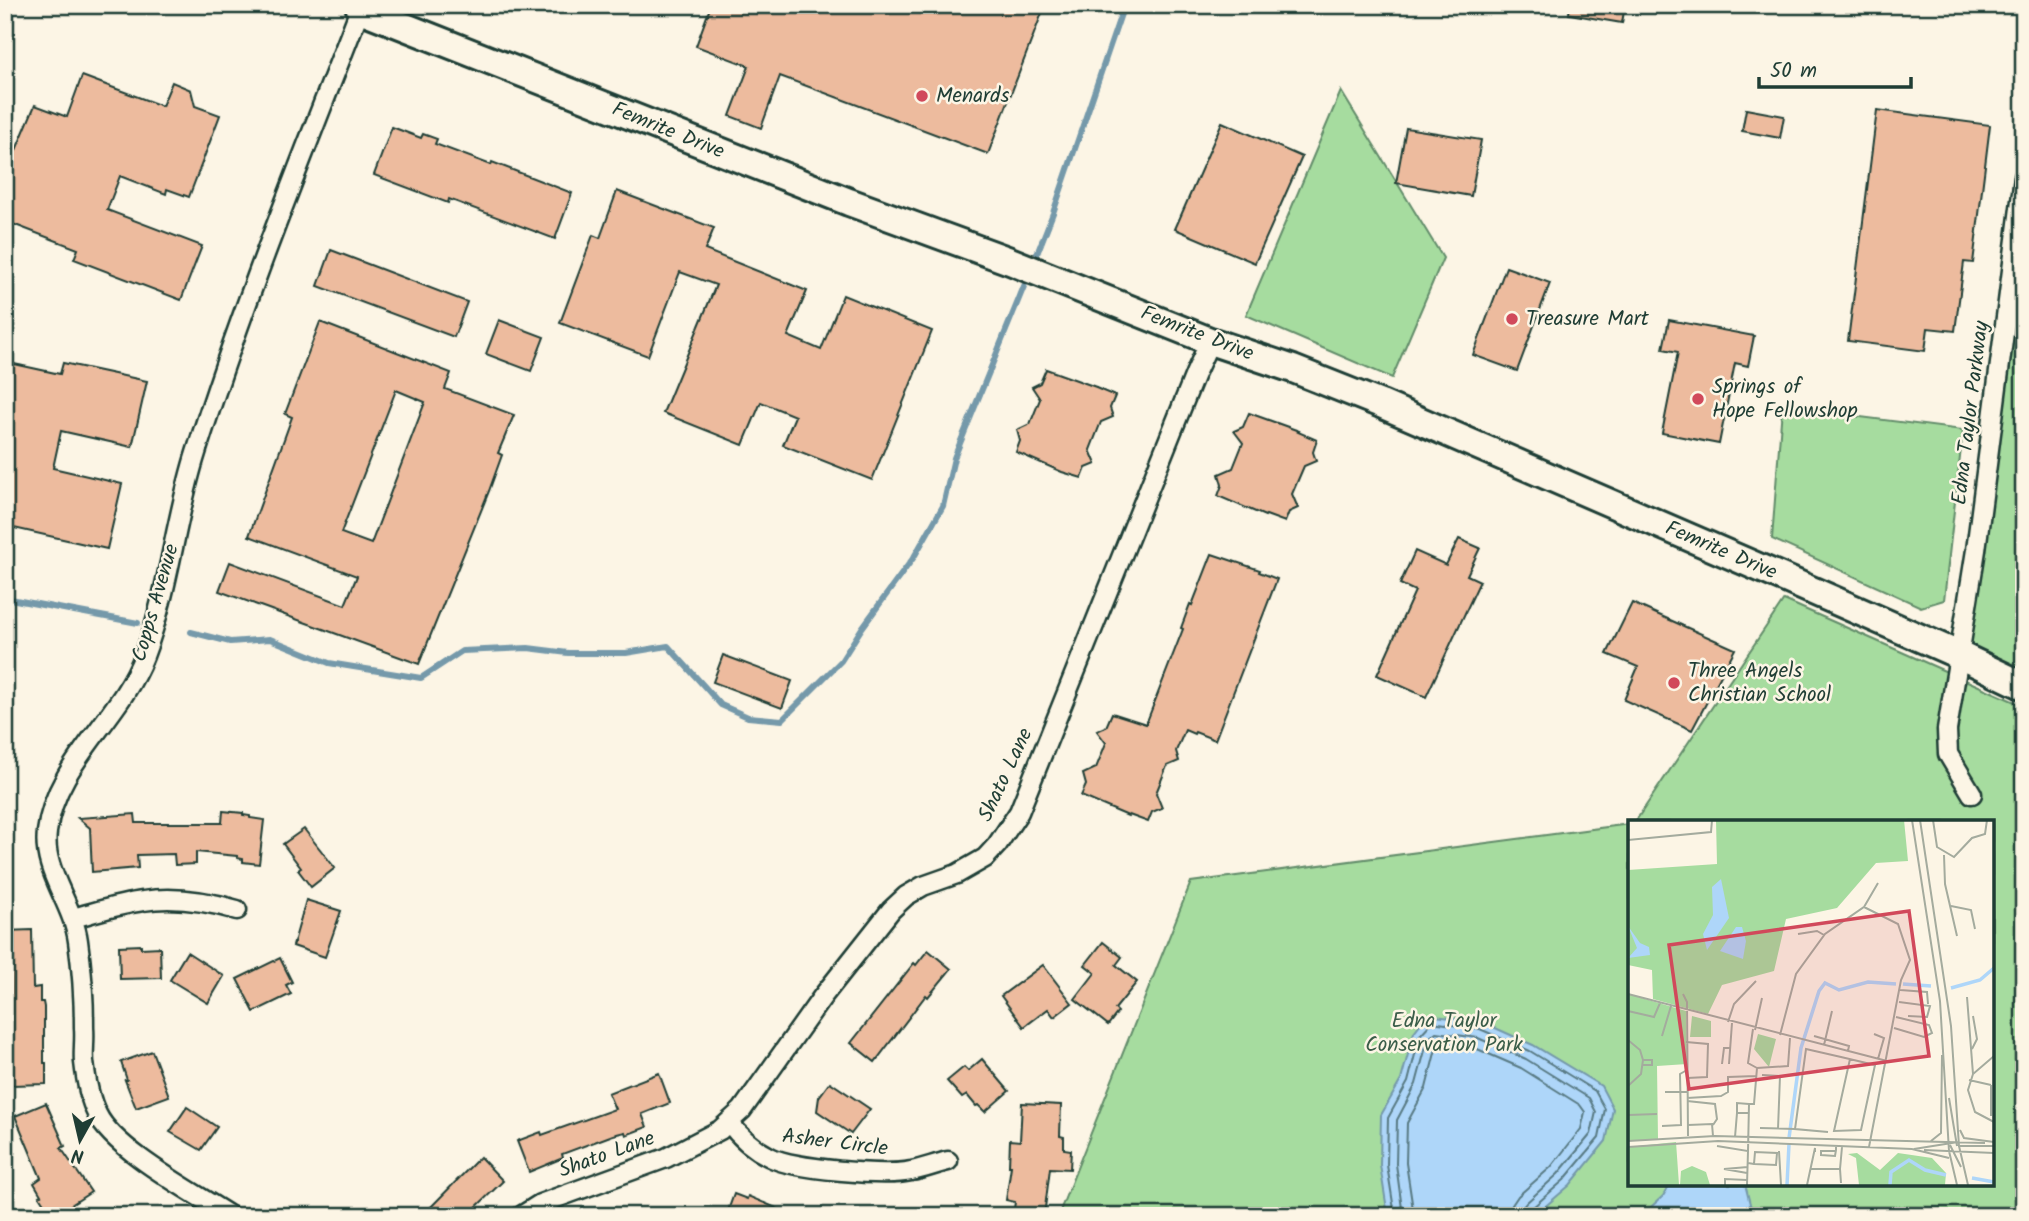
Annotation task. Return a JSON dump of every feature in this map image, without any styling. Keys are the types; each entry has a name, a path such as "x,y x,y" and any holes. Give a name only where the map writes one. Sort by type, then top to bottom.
{"street":[{"name":"Femrite Drive","path":"361,7 849,202 1381,404 1959,655 2024,686"},
{"name":"Copps Avenue","path":"230,1216 133,1153 103,1125 95,1112 84,1058 85,1025 78,938 73,918 58,886 48,854 46,836 56,796 78,758 113,713 144,658 194,460 216,389 262,261 361,7"},
{"name":"Edna Taylor Parkway","path":"1972,794 1948,754 1947,730 1976,550 2024,177"},
{"name":"Shato Lane","path":"521,1216 540,1203 666,1158 707,1138 729,1122 742,1110 823,996 891,910 906,896 923,886 974,866 997,845 1019,812 1210,341"},
{"path":"73,918 142,901 164,899 202,901 237,910"},
{"name":"Asher Circle","path":"729,1122 761,1152 785,1164 895,1173 909,1172 948,1161"}],"green space":[{"path":"1341,91 1443,258 1392,378 1246,315"},
{"path":"2024,212 2024,686 1959,655"},
{"path":"1782,407 1963,430 1944,600 1921,607 1772,539"},
{"name":"Edna Taylor Conservation Park","path":"1784,600 2024,706 2024,1216 1058,1216 1191,882 1628,824 1628,1186 1994,1186 1994,820 1636,820"}],"water":[{"path":"1427,1015 1482,1022 1533,1045 1601,1086 1613,1109 1606,1141 1570,1185 1534,1216 1388,1216 1380,1165 1381,1115 1401,1080 1414,1032"},
{"path":"1669,1186 1746,1186 1753,1216 1641,1216 1663,1196"}],"building":[{"name":"Menards","path":"711,5 1045,5 988,154 780,76 761,128 730,116 749,66 696,46"},
{"path":"1570,5 1625,5 1622,23 1569,14"},
{"path":"82,76 162,106 172,82 191,90 195,106 220,115 189,197 167,189 166,194 120,176 107,210 202,246 181,300 74,259 78,249 5,221 5,176 35,105 67,117"},
{"path":"1746,109 1784,116 1780,138 1742,131"},
{"path":"1877,110 1990,125 1973,263 1964,262 1955,331 1928,328 1925,351 1848,341"},
{"path":"1222,122 1302,157 1255,263 1175,229"},
{"path":"392,127 421,138 423,134 437,139 435,144 491,165 492,162 572,193 555,239 449,199 448,203 374,175"},
{"path":"1406,128 1481,140 1471,196 1396,183"},
{"path":"617,191 714,228 705,250 807,291 788,336 821,350 843,295 932,331 872,480 783,445 795,416 761,402 743,445 663,413 716,285 680,272 648,356 560,323 593,235 600,238"},
{"path":"331,250 467,302 454,337 318,286"},
{"name":"Treasure Mart","path":"1506,267 1550,283 1517,371 1473,355"},
{"path":"499,320 544,337 531,371 486,354"},
{"name":"Springs of Hope Fellowshop","path":"1669,320 1754,336 1748,366 1735,363 1719,444 1662,433 1678,352 1663,349"},
{"path":"320,322 451,373 445,389 514,415 498,453 502,455 489,491 419,664 219,591 230,562 345,605 357,576 249,536 292,417 285,414","holes":["396,390 425,402 371,544 341,533"]},
{"path":"5,362 60,374 63,363 147,381 132,447 61,431 53,468 122,484 107,549 5,526"},
{"path":"1046,369 1115,396 1110,408 1113,417 1101,422 1090,450 1096,464 1086,468 1082,478 1016,452 1020,441 1017,430 1030,424 1040,399 1032,387 1040,383"},
{"path":"1249,413 1317,440 1313,452 1316,461 1304,466 1292,494 1298,508 1289,512 1285,522 1218,496 1222,485 1219,474 1233,468 1243,443 1234,431 1243,427"},
{"path":"1459,539 1480,548 1467,575 1480,581 1426,697 1377,675 1415,591 1400,584 1415,551 1446,565"},
{"path":"1212,554 1260,570 1259,572 1277,579 1215,740 1185,730 1176,751 1179,761 1167,766 1156,793 1162,808 1152,812 1148,822 1081,796 1086,785 1083,774 1096,768 1106,743 1097,731 1106,727 1112,713 1146,724 1190,604 1192,605"},
{"name":"Three Angels Christian School","path":"1632,603 1735,649 1692,730 1624,700 1638,667 1607,654"},
{"path":"723,655 792,681 782,708 713,682"},
{"path":"223,811 243,813 250,818 264,820 259,864 243,862 243,859 237,856 196,852 196,864 175,865 174,854 137,855 138,868 92,872 90,828 78,818 135,814 136,823 222,823"},
{"path":"304,829 335,868 311,887 283,844"},
{"path":"306,900 341,911 325,957 293,946"},
{"path":"32,930 33,988 40,987 40,1002 43,1002 44,1007 46,1084 12,1085 11,955 5,955 5,931"},
{"path":"1103,942 1122,957 1116,965 1137,982 1115,1009 1118,1012 1108,1025 1075,999 1095,973 1085,965"},
{"path":"141,945 141,948 160,947 161,978 120,979 119,946"},
{"path":"928,950 951,969 928,997 926,995 875,1062 851,1043 914,963 916,965"},
{"path":"187,952 224,976 208,1003 170,980"},
{"path":"280,958 292,982 286,985 291,994 254,1012 237,979"},
{"path":"1043,965 1072,1003 1054,1017 1048,1009 1024,1027 1001,996"},
{"path":"152,1051 169,1096 136,1108 121,1062"},
{"path":"982,1059 1009,1091 985,1112 967,1095 962,1098 947,1081 964,1067 968,1071"},
{"path":"659,1073 670,1103 642,1114 647,1127 626,1135 625,1132 613,1135 562,1154 563,1158 529,1172 517,1141 615,1109 608,1093"},
{"path":"830,1082 870,1109 851,1134 817,1111 819,1097"},
{"path":"46,1103 65,1146 61,1148 91,1192 54,1216 39,1196 41,1195 34,1183 41,1178 15,1116"},
{"path":"1022,1103 1061,1105 1060,1136 1064,1137 1064,1149 1071,1150 1070,1169 1050,1168 1044,1216 1013,1216 1015,1202 1006,1200 1011,1166 1010,1140 1020,1141"},
{"path":"187,1107 217,1127 201,1150 170,1132"},
{"path":"480,1157 503,1181 467,1216 422,1216"},
{"path":"734,1194 747,1199 748,1196 795,1216 726,1216"}],"waterway":[{"path":"1033,264 1124,5"},
{"path":"191,632 230,642 270,639 329,663 421,678 462,651 528,648 568,653 626,653 668,646 721,705 748,717 782,720 841,661 914,557 943,506 954,458 1029,274"},
{"path":"5,598 138,623"}],"place":[{"name":"Menards","path":"922,96"},
{"name":"Treasure Mart","path":"1512,319"},
{"name":"Springs of Hope Fellowshop","path":"1698,399"},
{"name":"Three Angels Christian School","path":"1674,683"}]}
